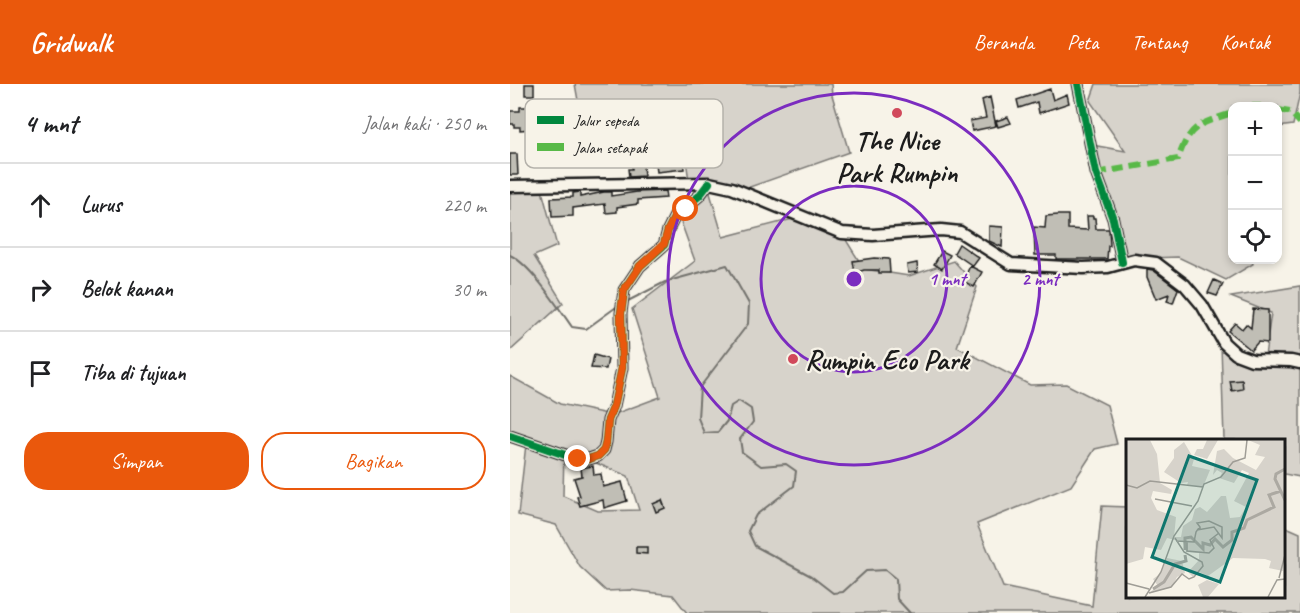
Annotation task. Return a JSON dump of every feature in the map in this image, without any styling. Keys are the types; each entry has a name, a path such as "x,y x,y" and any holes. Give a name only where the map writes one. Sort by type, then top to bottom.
{"main road":[{"path":"510,186 709,183 732,188 842,233 873,235 941,230 960,232 1011,264 1083,268 1108,267 1134,260 1156,263 1185,285 1202,305 1224,343 1236,354 1252,360 1300,363"}],"street":[{"path":"1078,84 1096,173 1113,219 1122,262"},
{"path":"510,436 578,459 598,456 604,450 608,420 614,406 622,368 624,290 640,266 664,244 675,216 699,196 709,183"}],"shaded area":[{"path":"575,84 831,84 832,95 849,152 747,188 707,183 723,237 804,216 843,235 864,269 909,276 954,261 977,287 957,347 1030,385 1066,384 1107,405 1117,444 1095,449 1071,486 977,524 1003,587 1092,606 1102,506 1126,507 1126,598 1285,598 1285,526 1300,533 1300,613 687,613 673,595 630,590 606,591 580,567 556,525 518,515 526,444 510,440 510,376 560,404 612,415 660,397 632,309 695,261 678,214 706,183 689,180 687,168 723,168 723,99 578,99","holes":["564,450 628,476 639,510 598,511 563,496"]},
{"path":"1096,84 1300,84 1293,125 1282,126 1282,102 1228,102 1228,264 1253,264 1226,280 1178,257 1119,259 1092,145 1125,151 1090,101"},
{"path":"541,187 557,246 534,256 563,303 510,351 510,188"},
{"path":"1300,286 1300,477 1285,474 1285,439 1224,439 1221,345 1265,356 1271,313 1231,297"}],"building":[{"path":"525,84 534,84 534,95 525,95"},
{"path":"1050,89 1053,100 1067,94 1069,103 1039,113 1037,102 1019,108 1017,100"},
{"path":"990,97 996,126 972,131 970,121 986,118 982,100"},
{"path":"520,107 525,107 525,130 520,130 520,127 510,124 510,111 520,111"},
{"path":"1008,117 1011,123 998,127 996,121"},
{"path":"510,154 517,154 518,175 510,175"},
{"path":"643,168 644,176 629,177 628,169"},
{"path":"656,168 684,168 684,169 657,172"},
{"path":"665,191 666,198 638,200 638,204 617,207 617,212 606,213 605,204 573,208 573,216 552,217 551,198 573,197 573,193 580,192 580,197 604,192 611,192 611,196"},
{"path":"1068,215 1068,229 1088,230 1087,216 1093,216 1096,229 1109,229 1110,246 1108,246 1107,259 1056,259 1056,255 1035,255 1034,227 1045,228 1046,216"},
{"path":"989,226 1003,227 1002,247 989,241"},
{"path":"959,244 979,258 973,266 954,253"},
{"path":"942,251 950,255 942,269 934,264"},
{"path":"874,258 889,259 890,273 864,270 855,273 853,261"},
{"path":"917,263 918,272 908,273 907,265"},
{"path":"970,266 982,272 974,287 963,281"},
{"path":"1147,269 1153,270 1178,289 1173,303 1167,301 1169,294 1156,299 1147,277"},
{"path":"1214,280 1223,284 1217,296 1208,293"},
{"path":"1253,309 1268,310 1268,343 1258,342 1251,350 1228,331 1235,323 1242,329 1246,324 1251,328"},
{"path":"594,355 608,359 606,369 591,368"},
{"path":"1242,380 1243,389 1232,391 1230,381"},
{"path":"593,466 594,475 601,474 603,487 622,482 627,501 604,508 603,500 580,506 577,497 580,496 574,478 582,476 581,468"},
{"path":"662,500 665,508 656,512 653,504"},
{"path":"636,547 647,547 647,554 636,553"}],"waterway":[{"path":"510,255 535,277 572,327 586,329 619,305"},
{"path":"624,303 665,282 727,265 749,304 748,324 700,387 698,418 704,433 718,432 727,421 731,406 739,401 751,409 753,422 740,439 742,452 761,466 786,464 796,471 794,486 756,515 748,531 755,546 811,576 833,593 843,592 866,571 885,570 896,579 897,599 910,613"}],"marked path":[{"path":"1282,111 1290,112 1300,123"},
{"path":"1096,173 1178,159 1182,147 1192,132 1204,123 1228,114"}],"cycle path":[{"path":"1078,84 1096,173 1113,219 1122,262"},
{"path":"510,436 577,459 589,459 598,456 604,450 608,420 614,406 622,368 621,313 624,290 640,266 664,245 675,216 699,196 709,183"}],"place":[{"name":"The Nice Park Rumpin","path":"897,113"},
{"name":"Rumpin Eco Park","path":"793,359"}],"route":[{"path":"578,459 598,456 604,450 608,420 614,406 622,368 621,313 624,290 640,266 664,244 675,216 686,209"}]}
